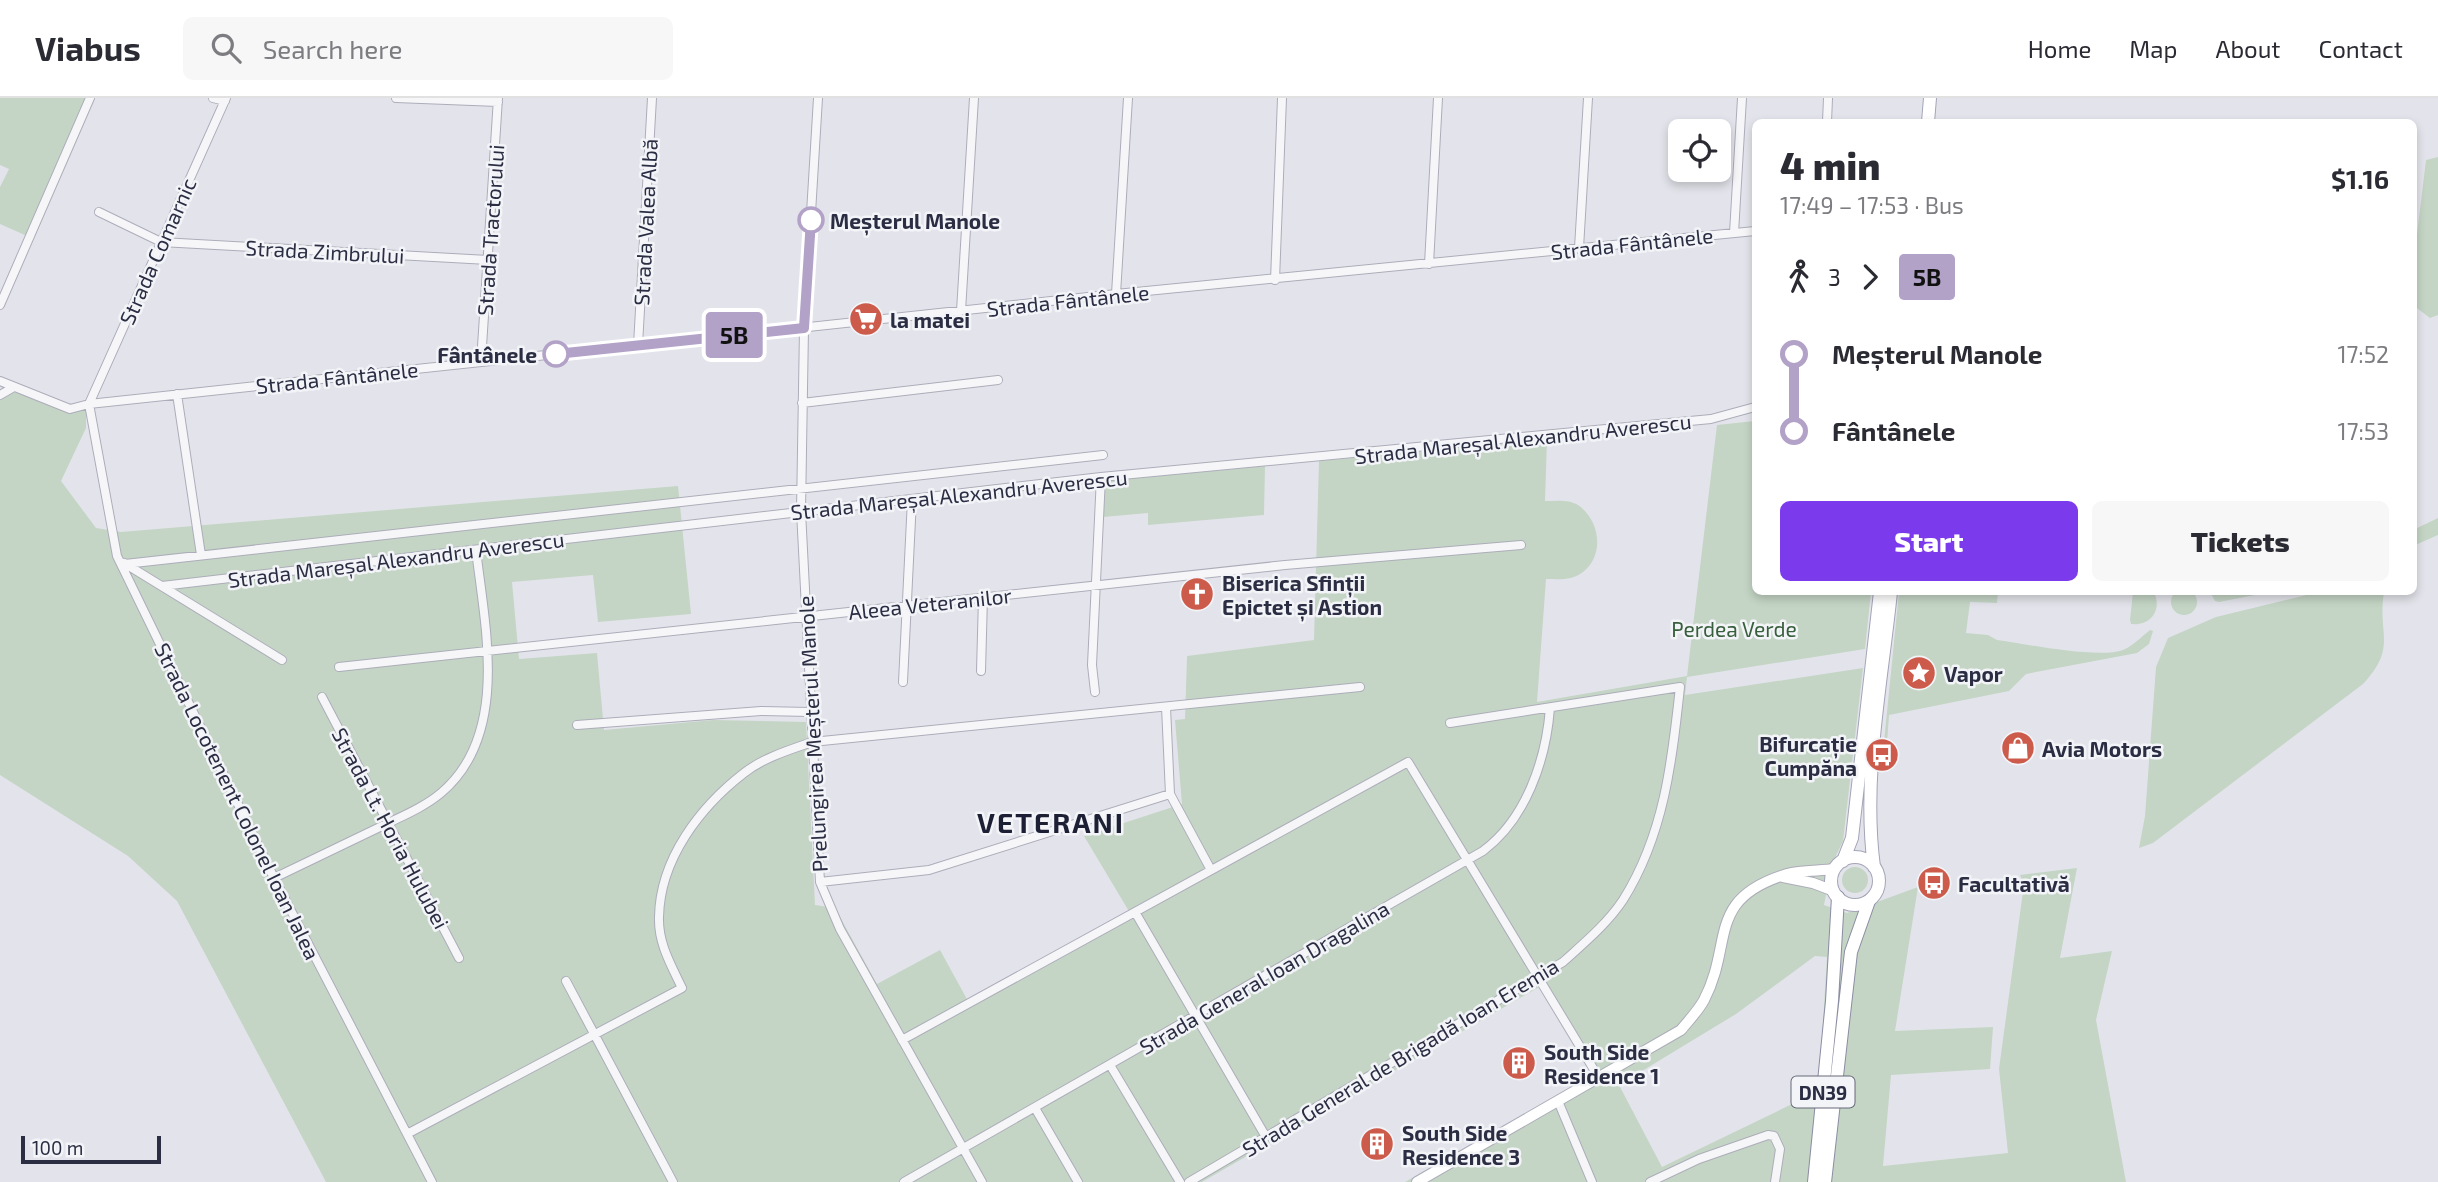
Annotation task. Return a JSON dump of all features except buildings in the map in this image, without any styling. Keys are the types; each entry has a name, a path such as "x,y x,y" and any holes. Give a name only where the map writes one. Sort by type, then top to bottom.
{"main road":[{"path":"1928,119 1930,98"},
{"path":"1937,119 1938,98"},
{"name":"DN39","path":"1814,1182 1833,989 1836,894 1832,883 1852,838 1880,595"},
{"name":"DN39","path":"1825,1182 1851,952 1869,901 1879,884 1869,830 1891,595"},
{"path":"1417,1182 1681,1030 1704,999 1731,911 1745,894 1781,876 1864,859 1874,867"},
{"path":"1781,876 1813,883 1851,905 1869,901"}],"street":[{"path":"0,305 90,98"},
{"path":"213,98 225,99"},
{"path":"396,98 498,100"},
{"name":"Strada Valea Albă","path":"638,345 652,98"},
{"name":"Prelungirea Meșterul Manole","path":"818,98 804,328 801,511 820,881 835,921 982,1182"},
{"path":"961,312 974,98"},
{"path":"1116,294 1128,98"},
{"path":"1275,280 1282,98"},
{"path":"1429,264 1438,98"},
{"path":"1579,248 1588,98"},
{"path":"1734,233 1742,98"},
{"path":"1827,119 1828,98"},
{"name":"Strada Comarnic","path":"89,404 225,99"},
{"name":"Strada Tractorului","path":"481,362 498,100"},
{"path":"99,212 161,242"},
{"name":"Strada Fântânele","path":"0,381 70,409 89,404 177,394 1116,294 1752,231"},
{"name":"Strada Zimbrului","path":"161,242 488,260"},
{"path":"802,403 998,380"},
{"path":"0,389 14,387"},
{"path":"0,395 14,387"},
{"path":"177,394 201,555"},
{"name":"Strada Locotenent Colonel Ioan Jalea","path":"89,404 117,556 274,878 432,1182"},
{"name":"Strada Mareșal Alexandru Averescu","path":"162,586 1101,477 1711,419 1752,408"},
{"name":"Strada Mareșal Alexandru Averescu","path":"125,564 801,486 1103,455"},
{"path":"1096,692 1092,665 1101,477"},
{"path":"903,682 912,499"},
{"name":"Aleea Veteranilor","path":"339,667 1095,585 1521,545"},
{"path":"274,878 439,794 468,760 484,715 488,651 476,550"},
{"path":"117,556 125,564 282,660"},
{"path":"981,671 983,597"},
{"path":"407,1134 682,988 664,951 659,918 663,884 677,849 704,810 745,772 775,756 812,742 1360,687"},
{"name":"Strada General de Brigadă Ioan Eremia","path":"1189,1182 1539,978 1563,962 1602,926 1622,901 1648,852 1665,804 1680,687 1549,708"},
{"name":"Strada Lt. Horia Hulubei","path":"322,697 459,958"},
{"path":"1166,708 1170,794 1211,870"},
{"path":"1450,723 1549,708"},
{"name":"Strada General Ioan Dragalina","path":"904,1182 1468,861 1495,842 1521,806 1541,756 1549,708"},
{"path":"577,725 761,711 810,712"},
{"path":"902,1040 1408,762 1599,1078"},
{"path":"820,881 929,870 1170,794"},
{"path":"1135,912 1266,1137"},
{"path":"566,981 673,1182"},
{"path":"1110,1065 1180,1182"},
{"path":"1558,1101 1592,1182"},
{"path":"1035,1108 1078,1182"},
{"path":"1650,1182 1699,1159 1768,1135 1774,1136 1780,1149 1775,1182"}],"green space":[{"path":"0,98 86,98 27,236 0,224 0,187 9,169 0,165"},
{"path":"2438,157 2438,315 2430,318 2417,308 2417,235 2426,160"},
{"name":"Perdea Verde","path":"0,389 86,410 86,428 61,481 96,528 121,532 678,486 691,614 598,622 593,575 512,582 519,659 597,653 604,730 713,720 806,722 815,905 835,908 877,984 940,950 968,1001 1130,913 1084,836 1182,804 1175,720 1185,719 1187,656 1314,640 1319,461 1547,440 1545,501 1570,502 1585,511 1595,528 1597,547 1590,565 1579,575 1565,579 1546,579 1537,702 1687,676 1717,425 1752,421 1752,595 1871,595 1865,649 1687,677 1685,695 1863,668 1843,841 1833,862 1824,905 1847,913 1918,887 1895,1031 1993,1027 1990,1069 1891,1075 1883,1166 2008,1153 1999,1069 2024,884 2020,875 2077,868 2060,958 2112,951 2096,1020 2126,1182 1405,1182 1596,1073 1539,987 1202,1182 326,1182 177,901 128,856 0,775","holes":["1815,956 1827,957 1819,1091 1662,1167 1619,1085 1736,1014"]},
{"path":"1265,466 1264,515 1148,525 1148,513 1103,517 1106,481"},
{"path":"2438,518 2438,535 2417,544 2417,528"},
{"path":"1899,595 1998,595 1997,603 1970,602 1966,633 2043,647 2080,652 2112,652 2127,648 2150,630 2153,631 2149,644 2137,653 2026,674 2009,691 1889,715 1887,743 1884,742"},
{"path":"2133,595 2155,595 2156,610 2150,619 2138,624 2131,624"},
{"path":"2174,595 2196,597 2196,607 2189,614 2179,614 2172,607"},
{"path":"2212,595 2255,595 2219,602"},
{"path":"2307,595 2384,595 2383,650 2374,671 2363,684 2153,843 2139,848 2145,816 2156,667 2168,638 2216,617"},
{"path":"1855,867 1864,871 1868,880 1864,889 1855,893 1846,889 1842,880 1846,871"}],"bus line":[{"name":"5B","path":"556,354 804,328 811,220"}],"place":[{"name":"Meșterul Manole","path":"811,220"},
{"name":"la matei","path":"866,319"},
{"name":"Fântânele","path":"556,354"},
{"name":"Biserica Sfinții Epictet și Astion","path":"1197,594"},
{"name":"Vapor","path":"1919,673"},
{"name":"Avia Motors","path":"2018,748"},
{"name":"Bifurcație Cumpăna","path":"1882,755"},
{"name":"Facultativă","path":"1934,883"},
{"name":"South Side Residence 1","path":"1519,1063"},
{"name":"South Side Residence 3","path":"1377,1144"}],"district":[{"name":"VETERANI","path":"1051,822"}]}
